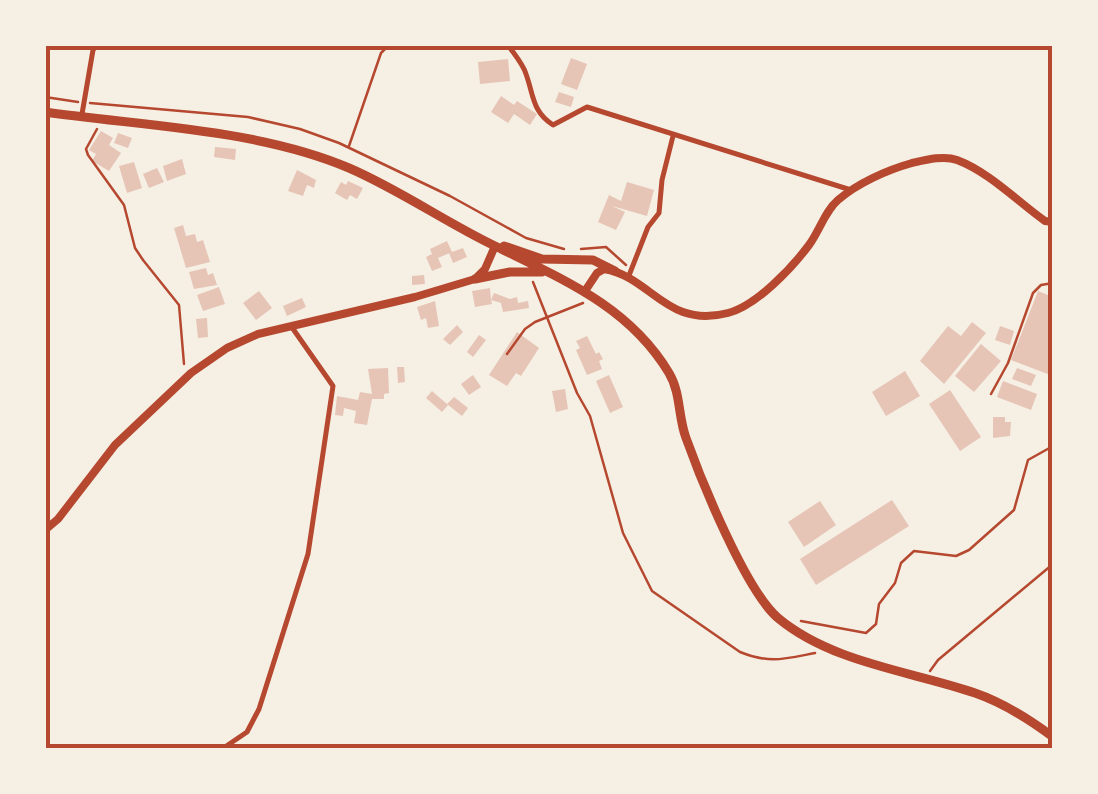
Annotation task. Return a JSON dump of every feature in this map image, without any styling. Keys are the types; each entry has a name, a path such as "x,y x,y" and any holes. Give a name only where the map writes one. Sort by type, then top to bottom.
{"main road":[{"path":"45,112 234,138 316,156 375,181 588,292 620,314 672,376 684,434 716,510 738,559 776,616 809,639 827,646 978,694 1009,708 1053,738"},
{"path":"482,240 542,259 593,260 615,271"},
{"path":"476,279 550,272"}],"street":[{"path":"508,45 526,73 532,101 541,117 553,126 587,107 852,191"},
{"path":"82,118 92,47"},
{"path":"628,278 648,227 659,213 673,136"},
{"path":"588,292 597,272 604,269 628,278 687,315 726,314 769,290 808,247 836,202 889,169 926,160 953,158 1045,221 1053,222"},
{"path":"45,530 58,519 115,445 191,373 227,348 258,334 476,279 485,269 494,246"},
{"path":"222,749 247,732 259,708 308,554 332,386 291,326"}],"path":[{"path":"349,148 381,53 389,45"},
{"path":"100,120 86,149 88,155 124,205 142,260 179,305 184,364 191,373"},
{"path":"530,271 546,318 590,416 623,533 652,591 740,652 754,657 772,662 816,653 827,646"},
{"path":"992,394 1008,363 1033,293 1041,285 1053,282"},
{"path":"507,354 525,329 581,306 588,292"},
{"path":"776,616 866,632 876,624 880,604 896,582 900,563 914,551 956,556 970,550 1014,510 1028,460 1053,446"},
{"path":"925,678 938,660 1053,564"}],"building":[{"path":"571,58 587,64 577,90 561,84"},
{"path":"508,59 510,81 480,84 478,62"},
{"path":"559,92 574,97 571,107 555,102"},
{"path":"501,96 537,114 530,125 514,114 508,123 491,112"},
{"path":"101,131 113,138 109,145 121,153 109,171 92,161 96,154 89,150"},
{"path":"118,133 132,138 128,148 114,143"},
{"path":"215,147 236,149 235,160 214,157"},
{"path":"182,159 186,174 167,181 163,166"},
{"path":"134,162 142,188 127,193 119,166"},
{"path":"157,168 164,182 149,188 143,174"},
{"path":"297,170 316,180 314,188 307,185 303,196 288,191"},
{"path":"348,181 363,188 357,199 350,195 347,200 335,193 341,182 346,185"},
{"path":"627,182 654,190 647,216 612,206 625,212 616,230 598,222 609,195 621,201"},
{"path":"183,225 186,236 195,234 197,242 203,240 210,262 186,268 174,228"},
{"path":"447,241 452,252 438,258 442,267 432,271 426,257 432,254 430,249"},
{"path":"463,248 467,257 453,263 449,253"},
{"path":"206,268 208,275 213,273 217,285 194,289 189,272"},
{"path":"424,275 425,284 412,285 412,276"},
{"path":"219,287 225,304 203,311 197,295"},
{"path":"490,288 492,304 475,307 472,291"},
{"path":"259,291 272,308 256,320 243,303"},
{"path":"1038,291 1053,297 1053,376 1011,360"},
{"path":"494,293 510,299 517,297 518,303 528,301 529,308 503,312 501,303 491,300"},
{"path":"302,298 306,307 287,316 283,306"},
{"path":"435,301 439,326 428,328 417,307"},
{"path":"207,318 208,337 198,338 196,319"},
{"path":"972,322 986,333 944,384 920,361 948,326 961,336"},
{"path":"457,325 463,332 450,345 443,339"},
{"path":"1000,326 1014,331 1010,345 995,340"},
{"path":"517,332 539,348 521,376 516,373 507,386 489,375"},
{"path":"479,335 486,340 473,357 467,352"},
{"path":"587,336 603,359 599,361 602,369 587,375 576,341"},
{"path":"981,344 1001,361 974,392 955,376"},
{"path":"397,367 404,367 405,382 398,383"},
{"path":"388,368 389,393 384,394 384,399 372,399 367,425 354,423 356,411 344,408 343,416 335,415 337,396 358,400 360,392 372,394 368,369"},
{"path":"1017,368 1036,375 1031,386 1012,379"},
{"path":"905,371 920,396 886,416 872,392"},
{"path":"473,375 481,387 469,395 461,384"},
{"path":"609,375 623,407 610,413 596,381"},
{"path":"1003,381 1037,394 1031,410 997,397"},
{"path":"565,389 568,409 556,412 552,391"},
{"path":"950,390 981,437 960,451 929,404"},
{"path":"432,391 448,405 442,412 426,398"},
{"path":"454,397 468,408 462,416 447,404"},
{"path":"993,417 1005,417 1005,422 1011,422 1010,436 993,438"},
{"path":"892,500 909,526 816,585 800,559"},
{"path":"820,501 836,525 804,547 788,522"}]}
